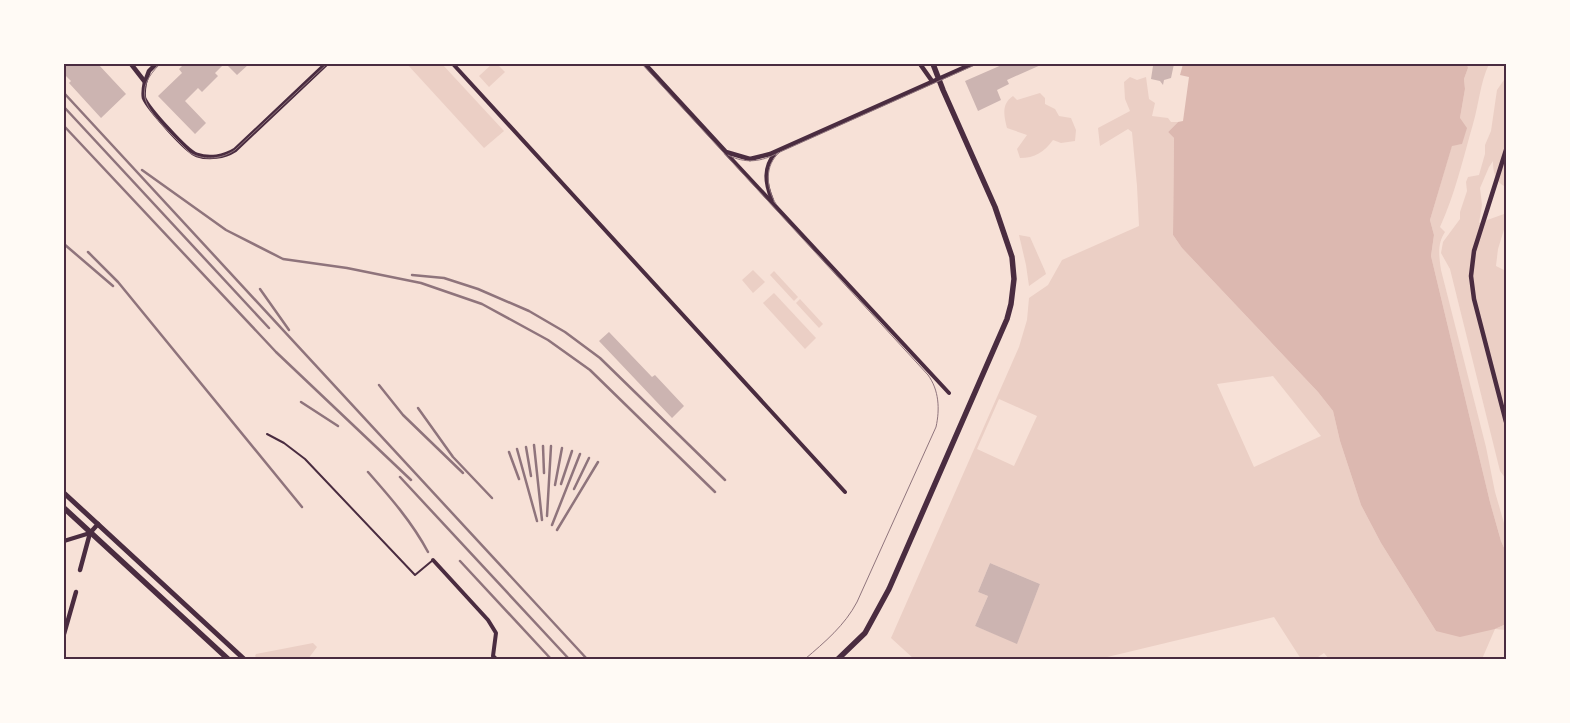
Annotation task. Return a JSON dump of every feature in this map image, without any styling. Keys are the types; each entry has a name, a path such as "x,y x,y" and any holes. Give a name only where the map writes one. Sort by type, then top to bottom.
{"main road":[{"path":"838,659 865,633 889,589 1007,319 1011,304 1014,279 1012,257 1005,232 934,64"},
{"path":"64,493 244,659"},
{"path":"64,508 228,659"}],"street":[{"path":"131,64 145,82"},
{"path":"156,64 149,71 145,82 144,94 152,111 188,150 200,156 222,156 235,150 326,64"},
{"path":"453,64 845,492"},
{"path":"645,64 949,393"},
{"path":"920,64 932,81"},
{"path":"726,152 742,158 753,159 775,152 972,64"},
{"path":"1506,150 1474,251 1471,276 1474,299 1506,422"},
{"path":"774,204 767,186 765,172 775,152"},
{"path":"80,570 90,533 98,524"},
{"path":"64,541 90,533"},
{"path":"433,560 496,633 494,656 496,659"},
{"path":"64,634 76,592"}],"lane":[{"path":"267,434 284,443 305,459 415,575 433,560"}],"shaded area":[{"path":"407,64 442,64 504,131 484,148"},
{"path":"492,64 497,64 505,72 489,87 479,76"},
{"path":"1183,64 1467,64 1468,68 1464,79 1465,89 1460,118 1467,128 1462,144 1452,146 1430,220 1434,235 1431,256 1490,502 1506,552 1506,624 1495,629 1460,637 1436,631 1381,543 1361,505 1340,441 1333,411 1318,392 1182,248 1173,235 1174,138 1168,132 1178,122 1183,121 1189,77 1180,75"},
{"path":"1467,64 1489,64 1458,176 1440,227 1445,232 1439,250 1441,270 1506,530 1506,552 1490,502 1431,256 1434,235 1430,220 1452,145 1462,144 1460,118 1465,89 1464,79 1468,68"},
{"path":"1130,77 1137,80 1146,77 1149,99 1155,103 1152,116 1168,118 1171,122 1178,122 1168,132 1174,138 1173,235 1182,248 1318,392 1333,411 1340,441 1361,505 1381,543 1436,631 1495,629 1482,659 1329,659 1324,653 1315,659 1301,659 1274,617 1099,659 914,659 891,638 1019,347 1027,320 1029,298 1048,285 1062,260 1139,226 1132,132 1128,129 1100,146 1098,128 1130,111 1125,99 1124,82","holes":["1273,376 1321,436 1254,467 1217,384","999,399 1037,416 1014,466 977,449","990,563 1040,584 1017,643 975,626 988,596 978,592"]},
{"path":"1506,77 1506,187 1495,176 1493,161 1480,188 1482,205 1479,223 1504,214 1506,223 1498,249 1496,266 1506,271 1506,479 1500,471 1450,269 1441,253 1443,242 1460,219 1460,212 1467,191 1466,182 1468,177 1479,175 1485,154 1485,145 1491,131 1497,90"},
{"path":"1040,93 1045,98 1045,104 1055,109 1059,116 1071,118 1076,130 1075,141 1061,143 1053,140 1039,154 1020,158 1017,149 1027,135 1007,128 1004,115 1005,106 1013,96 1017,100"},
{"path":"1019,235 1030,237 1046,274 1029,286 1026,265"},
{"path":"753,270 765,282 753,293 742,280"},
{"path":"774,271 798,297 794,301 770,275"},
{"path":"774,293 816,338 805,349 763,303"},
{"path":"800,299 823,324 819,328 796,303"},
{"path":"1506,624 1506,630 1495,629"},
{"path":"313,643 317,647 308,659 258,659 255,656 256,654"}],"building":[{"path":"64,64 98,64 126,94 101,118 69,83 71,81 64,74"},
{"path":"184,64 224,64 215,73 218,76 202,92 198,88 185,101 206,123 195,134 158,96 182,73 179,69"},
{"path":"226,64 249,64 237,75"},
{"path":"1004,64 1043,64 1007,80 1009,84 997,90 1001,100 978,111 965,81"},
{"path":"1148,64 1174,64 1171,78 1164,80 1163,85 1160,81 1151,79 1153,66"},
{"path":"609,332 652,377 655,375 684,406 672,418 599,341"},
{"path":"990,563 1040,584 1017,644 975,626 988,596 978,592"}],"tram line":[{"path":"160,64 146,83 144,91 148,107 160,123 190,153 207,158 219,157 235,150 327,64"},
{"path":"642,64 928,375 936,393 938,407 936,427 857,602 841,626 805,659"},
{"path":"776,204 770,191 768,177 771,163 780,152 977,64"},
{"path":"728,155 741,160 753,161 778,153"}],"railway":[{"path":"64,93 587,659"},
{"path":"64,107 269,328"},
{"path":"64,126 276,352 411,480"},
{"path":"142,170 226,230 283,259 347,268 421,283 482,304 548,340 590,370 715,492"},
{"path":"64,244 113,286"},
{"path":"88,252 118,282 302,507"},
{"path":"412,275 444,278 478,289 529,311 565,332 600,358 725,480"},
{"path":"260,289 289,330"},
{"path":"379,385 403,415 463,473"},
{"path":"301,402 338,426"},
{"path":"418,408 453,457 492,498"},
{"path":"534,445 542,520"},
{"path":"543,446 544,473"},
{"path":"547,516 551,446"},
{"path":"526,447 531,476"},
{"path":"555,485 562,448"},
{"path":"517,449 537,521"},
{"path":"561,484 572,451"},
{"path":"509,452 519,479"},
{"path":"552,525 580,454"},
{"path":"574,489 589,458"},
{"path":"557,530 598,462"},
{"path":"368,472 408,520 428,552"},
{"path":"400,477 569,659"},
{"path":"460,561 551,659"}]}
